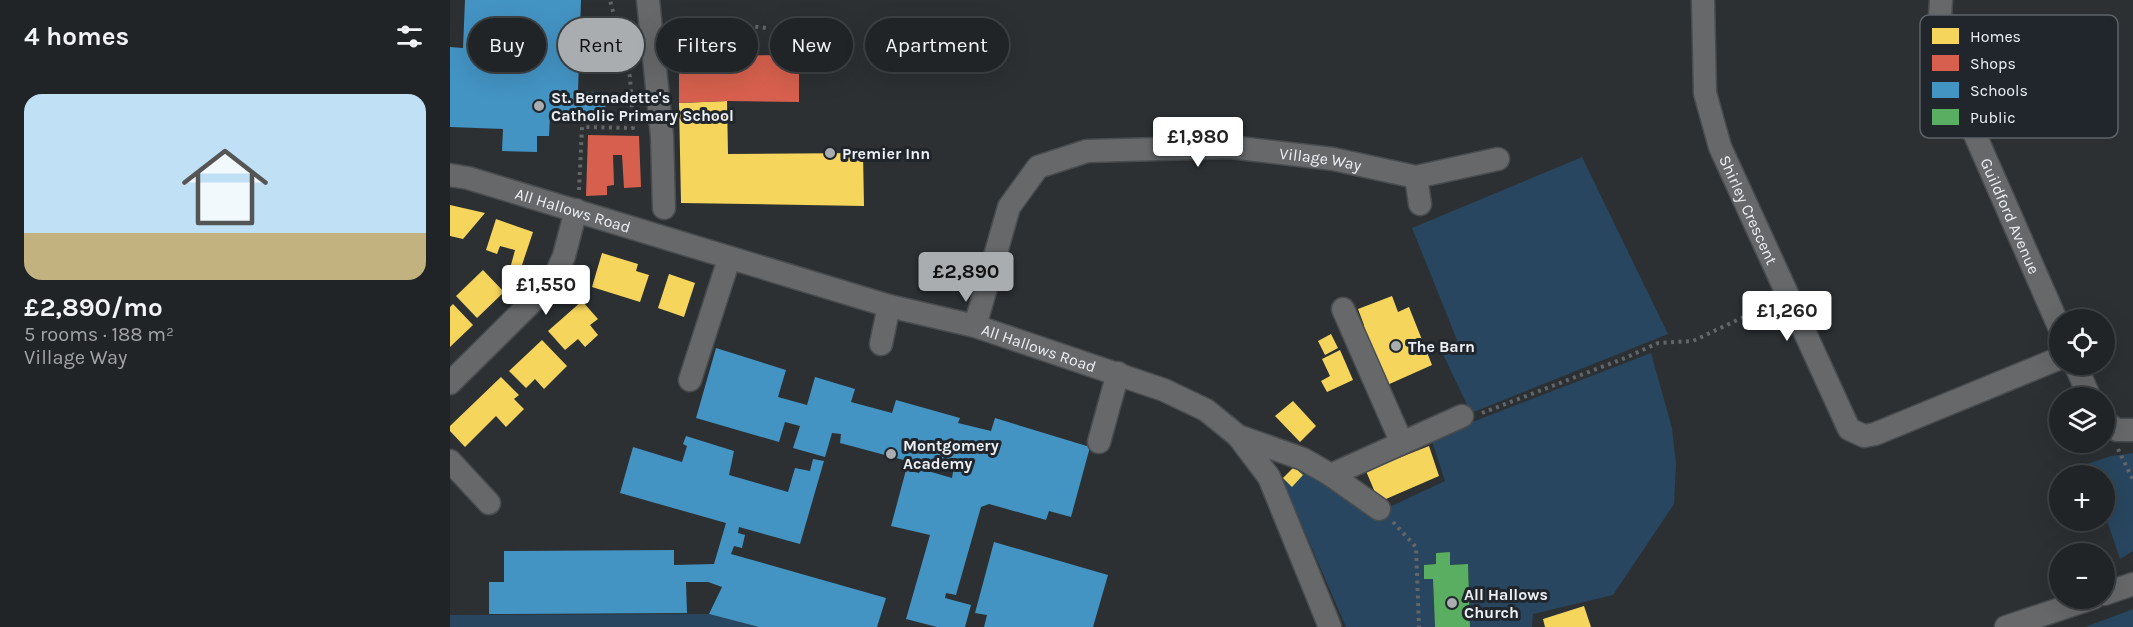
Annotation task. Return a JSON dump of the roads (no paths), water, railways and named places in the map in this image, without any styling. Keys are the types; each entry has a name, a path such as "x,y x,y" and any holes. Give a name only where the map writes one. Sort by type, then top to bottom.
{"street":[{"path":"648,0 662,136 664,208"},
{"name":"Shirley Crescent","path":"1703,0 1705,93 1720,147 1849,429 1864,435 1886,429 2049,362"},
{"name":"Guildford Avenue","path":"1940,15 1941,0"},
{"name":"Guildford Avenue","path":"1976,138 2051,309"},
{"name":"Village Way","path":"975,326 1008,207 1038,167 1087,151 1230,147 1334,159 1416,177 1498,159"},
{"name":"All Hallows Road","path":"450,175 468,178 578,210 889,306 975,326 1118,373 1164,390 1206,410 1238,436 1269,477 1330,627"},
{"path":"1416,177 1420,204"},
{"path":"450,383 554,281 578,210"},
{"path":"690,380 729,258"},
{"path":"880,344 889,306"},
{"path":"1343,309 1401,441"},
{"path":"1099,442 1118,373"},
{"path":"1331,475 1401,441 1462,416"},
{"path":"1238,436 1303,459 1331,475 1379,509"},
{"path":"450,461 489,502"},
{"path":"2115,590 2133,584"},
{"path":"2006,627 2060,609"}],"place":[{"name":"St. Bernadette's Catholic Primary School","path":"539,106"},
{"name":"Premier Inn","path":"830,153"},
{"name":"The Barn","path":"1396,346"},
{"name":"Montgomery Academy","path":"891,454"},
{"name":"All Hallows Church","path":"1452,603"}]}
